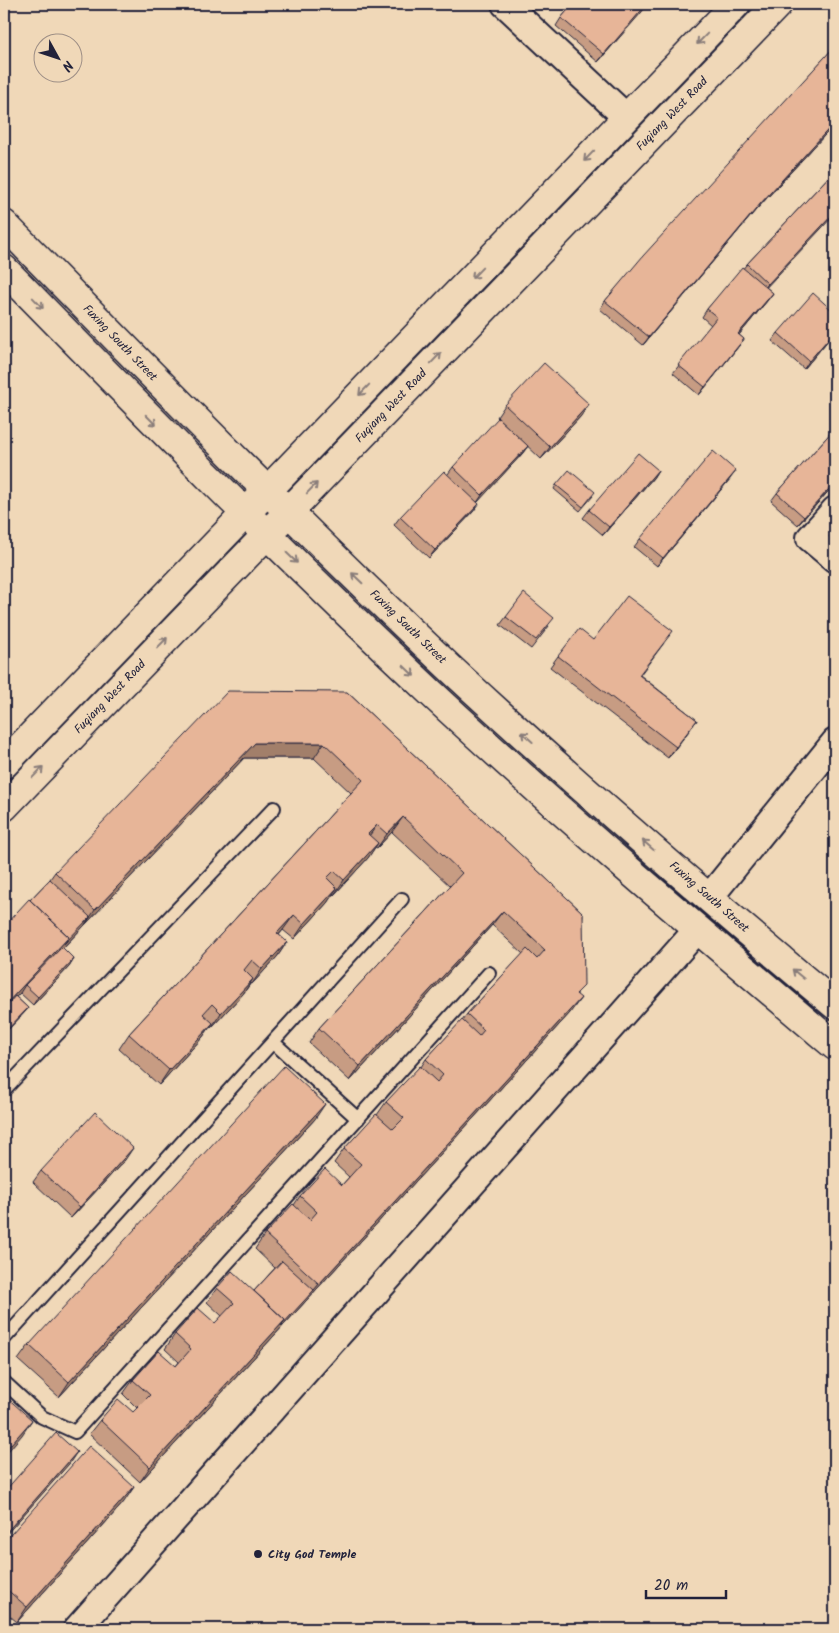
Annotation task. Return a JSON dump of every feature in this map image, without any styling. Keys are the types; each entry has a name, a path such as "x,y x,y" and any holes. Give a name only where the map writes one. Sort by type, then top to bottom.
{"main road":[{"path":"4,764 736,4"},
{"name":"Fuqiang West Road","path":"4,808 778,4"},
{"name":"Fuxing South Street","path":"4,224 176,400 451,668 709,898 835,1005"},
{"path":"4,268 154,422 430,691 557,806 835,1046"}],"street":[{"path":"505,4 626,117"},
{"path":"835,510 810,538 835,559"},
{"path":"709,898 835,742"},
{"path":"77,1629 698,929"}],"lane":[{"path":"4,1090 274,808"},
{"path":"4,1339 402,899"},
{"path":"4,1382 42,1417 75,1432 489,974"},
{"path":"273,1042 358,1119"}],"building":[{"path":"573,4 646,5 604,54 561,18"},
{"path":"835,46 835,122 761,203 649,337 605,301 643,256"},
{"path":"835,170 835,212 768,284 747,264"},
{"path":"742,267 773,293 738,334 744,339 705,387 678,365 717,317 707,309"},
{"path":"813,293 835,313 835,331 809,361 778,333"},
{"path":"544,363 589,404 550,447 505,405"},
{"path":"498,418 528,446 482,495 453,467"},
{"path":"835,428 835,482 804,517 777,493"},
{"path":"713,451 736,471 663,558 640,539"},
{"path":"638,453 658,470 609,527 589,510"},
{"path":"569,470 595,492 583,507 556,485"},
{"path":"444,471 479,504 435,550 400,517"},
{"path":"524,593 554,618 536,640 506,617"},
{"path":"627,596 673,631 639,675 697,720 676,747 558,656 579,629 593,640"},
{"path":"228,691 347,692 583,913 584,986 576,994 581,998 319,1284 265,1234 293,1204 310,1220 317,1212 300,1196 325,1169 342,1185 361,1164 344,1149 376,1114 393,1129 404,1118 386,1102 420,1066 437,1082 443,1075 426,1059 462,1020 479,1036 484,1030 467,1014 527,949 537,959 545,950 503,911 360,1066 319,1028 462,873 403,817 387,834 377,825 368,834 378,843 344,880 334,871 327,878 337,888 304,924 294,915 277,933 287,942 262,969 252,960 244,970 253,979 221,1013 212,1004 203,1014 213,1023 169,1070 129,1034 363,780 324,743 255,743 95,910 55,872"},
{"path":"50,879 90,917 64,944 69,937 30,900"},
{"path":"29,899 69,937 4,1006 4,926"},
{"path":"62,947 74,959 38,997 25,985"},
{"path":"15,996 28,1008 4,1033 4,1009"},
{"path":"284,1066 325,1104 69,1382 29,1345"},
{"path":"95,1112 133,1148 80,1207 41,1171"},
{"path":"282,1261 314,1290 281,1326 285,1320 254,1291"},
{"path":"232,1271 285,1320 150,1467 100,1420 118,1399 133,1412 150,1395 133,1380 159,1351 176,1366 191,1349 175,1334 198,1308 215,1323 234,1303 217,1288"},
{"path":"4,1395 32,1420 4,1452"},
{"path":"56,1433 77,1452 4,1535 4,1492"},
{"path":"89,1446 134,1487 27,1607 4,1587 4,1542"}],"place":[{"name":"City God Temple","path":"258,1554"}]}
